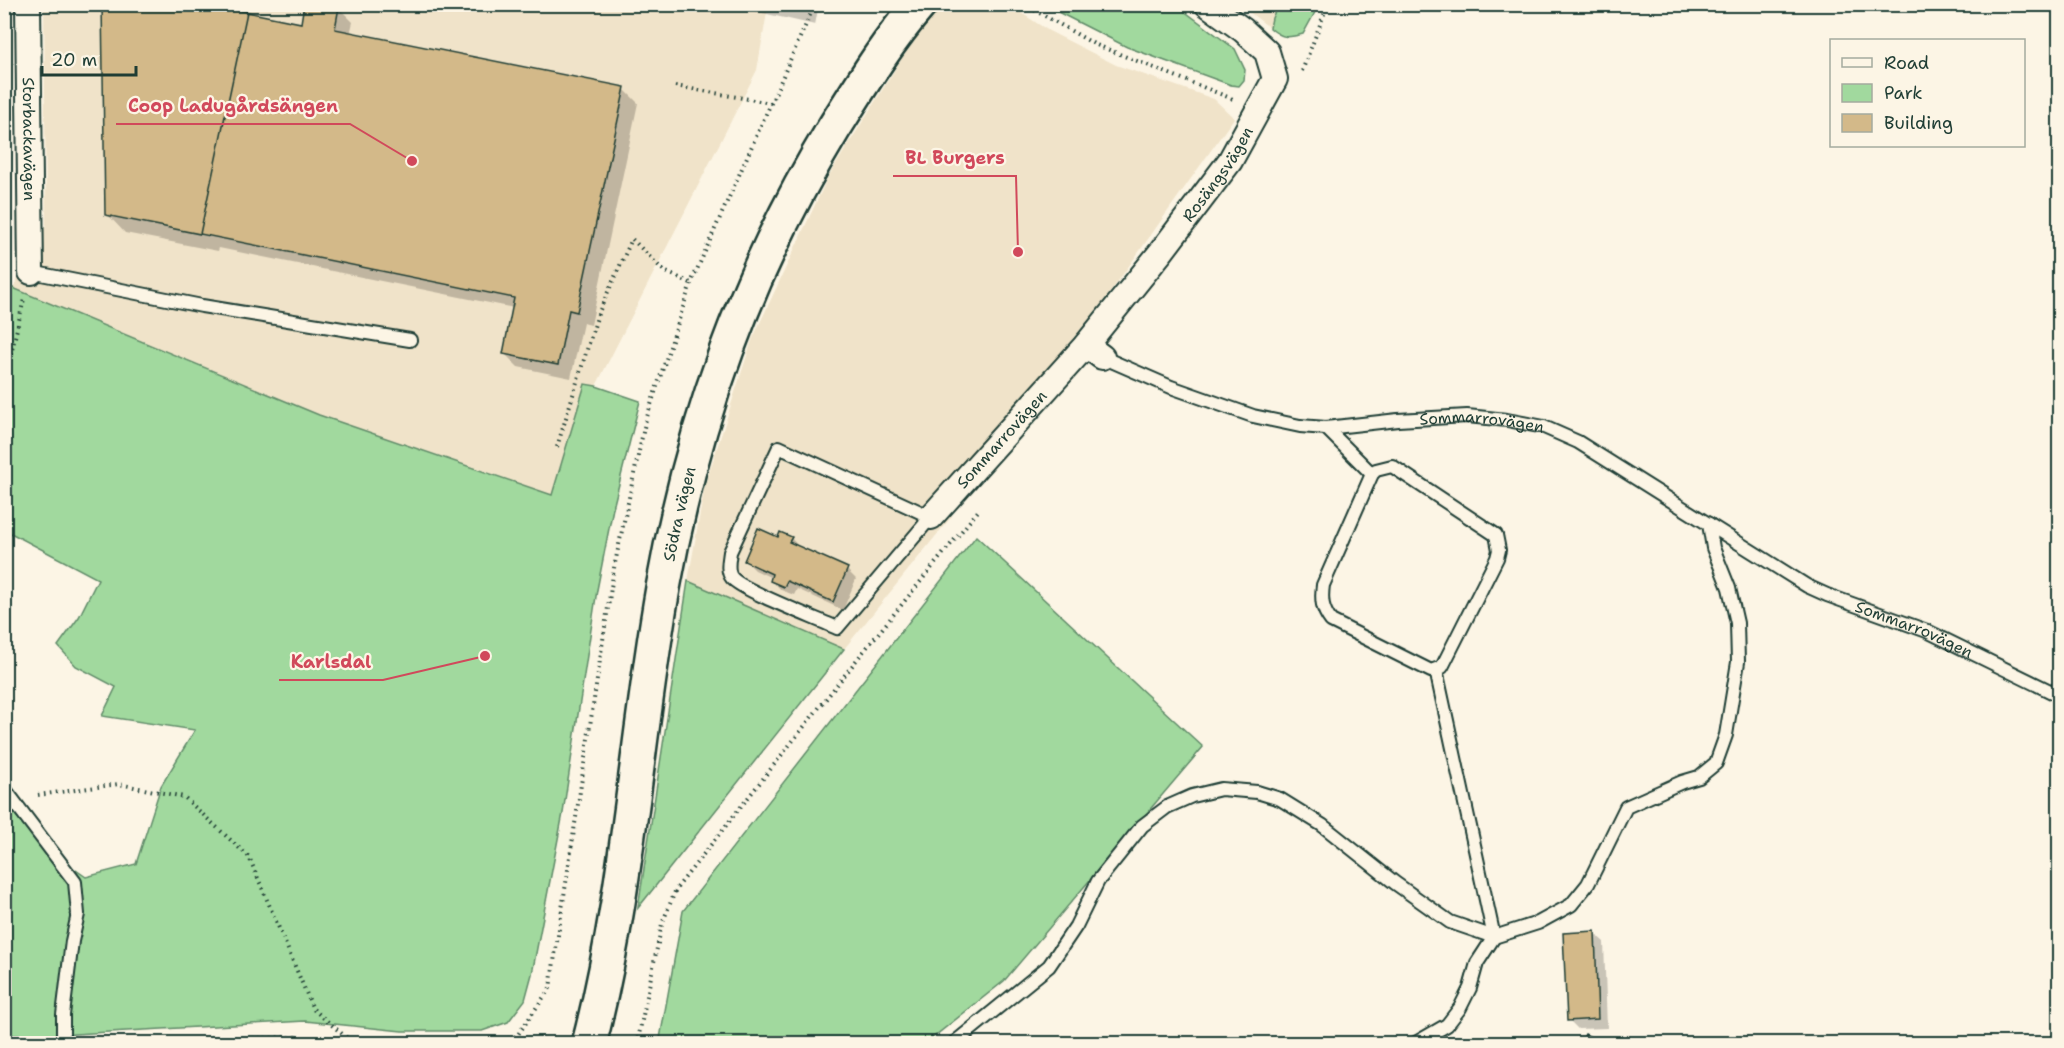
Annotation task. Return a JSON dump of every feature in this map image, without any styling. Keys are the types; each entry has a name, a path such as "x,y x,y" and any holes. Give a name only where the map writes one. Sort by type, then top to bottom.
{"main road":[{"name":"Södra vägen","path":"589,1044 619,895 663,591 678,512 714,383 735,325 784,216 835,126 911,12"}],"street":[{"name":"Storbackavägen","path":"28,4 31,272"},
{"name":"Rosängsvägen","path":"1094,351 1161,252 1230,161 1275,80 1267,52 1230,15 1207,4"},
{"name":"Sommarrovägen","path":"931,518 1094,351"}],"lane":[{"path":"31,272 202,306 410,340"},
{"name":"Sommarrovägen","path":"1094,351 1171,387 1253,416 1300,426 1326,428 1398,420 1467,416 1544,426 1578,442 1817,591 1927,631 2060,696"},
{"path":"1326,428 1372,474"},
{"path":"779,447 931,518 837,628 748,588 732,578 728,566 730,552 779,447"},
{"path":"1392,466 1496,535 1497,558 1442,667 1436,670 1425,670 1330,621 1324,611 1321,599 1323,585 1372,474 1376,470 1392,466"},
{"path":"953,1044 1050,966 1076,926 1098,881 1142,826 1167,807 1192,796 1221,789 1257,792 1280,799 1322,825 1395,883 1450,922 1494,937 1538,923 1570,905 1588,884 1626,807 1682,782 1699,777 1716,763 1725,735 1738,662 1737,623 1729,588 1713,548 1709,524"},
{"path":"1414,1044 1447,1024 1460,1008 1470,988 1477,963 1494,937 1436,670"},
{"path":"4,788 75,882 78,914 72,941 63,1015 63,1044"}],"path":[{"path":"1024,4 1094,44 1234,99"},
{"path":"675,86 771,103"},
{"path":"557,447 598,314 632,239 664,271 691,283"},
{"path":"4,384 31,272"},
{"path":"637,1044 662,924 676,889 984,503"},
{"path":"15,801 47,793 119,784 184,797 249,857 313,1009 347,1038"},
{"path":"85,1044 249,1037 347,1038 409,1044"}],"shaded area":[{"path":"754,4 768,7 757,70 596,386 585,384 552,495 319,415 13,288 46,225 44,5"},
{"path":"940,5 1009,5 1049,31 1116,65 1214,99 1234,118 1104,301 1008,418 929,501 952,516 844,649 688,581 705,485 752,340 828,177 904,55"},
{"path":"1240,5 1278,5 1270,28"}],"green space":[{"path":"1278,4 1319,5 1303,34 1289,37 1282,36 1270,28"},
{"path":"1044,5 1176,5 1235,49 1245,70 1244,80 1239,86 1231,85 1127,47"},
{"path":"5,288 13,288 319,415 552,495 585,384 640,401 613,508 597,590 563,813 532,974 525,1000 508,1022 482,1031 402,1031 305,1021 39,1036 5,1035 4,801 40,845 86,877 136,864 161,786 195,730 102,716 116,687 76,666 58,646 79,617 98,579 5,530"},
{"path":"976,536 1203,747 1004,981 926,1043 659,1044 683,911"},
{"path":"688,581 844,649 638,908"}],"building":[{"path":"102,4 209,4 247,12 200,234 105,215"},
{"path":"304,4 328,4 339,7 335,29 625,87 577,312 569,310 558,365 503,354 514,298 200,234 247,12 301,23"},
{"path":"758,528 778,537 780,532 792,537 789,542 848,568 833,602 787,581 784,587 770,581 772,574 744,561"},
{"path":"1595,931 1598,1019 1567,1021 1563,933"},
{"path":"1585,1034 1604,1044 1580,1044"}],"place":[{"name":"Coop Ladugårdsängen","path":"412,161"},
{"name":"BL Burgers","path":"1018,252"},
{"name":"Karlsdal","path":"485,656"}]}
